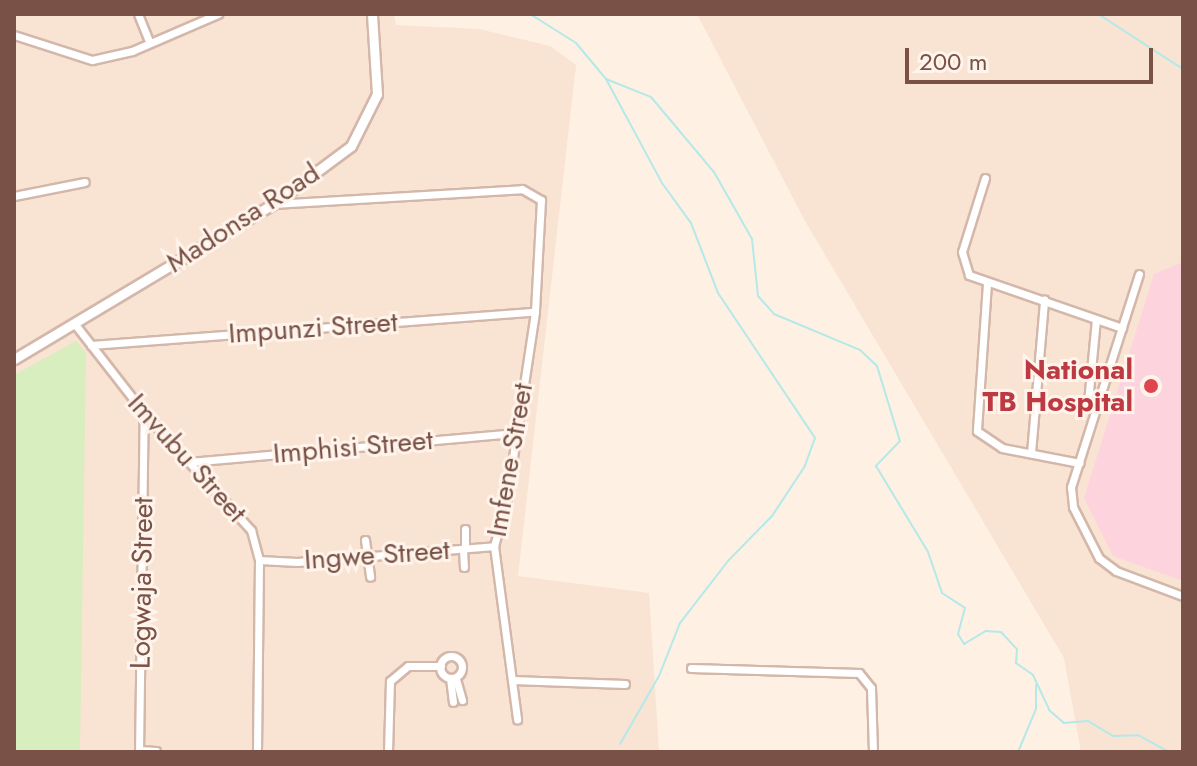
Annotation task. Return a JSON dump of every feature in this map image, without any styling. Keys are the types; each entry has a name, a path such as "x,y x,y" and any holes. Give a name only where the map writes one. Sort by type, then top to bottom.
{"street":[{"path":"138,14 149,41"},
{"path":"14,35 92,60 132,51 149,41 218,14"},
{"name":"Madonsa Road","path":"14,359 273,204 351,146 368,115 379,67 372,14"},
{"path":"985,178 962,262 969,275 1122,328"},
{"path":"14,196 85,182"},
{"name":"Imfene Street","path":"273,204 522,189 541,200 535,312 494,546 517,719"},
{"path":"1139,274 1071,487 1073,507 1099,558 1116,571 1183,596"},
{"path":"987,283 977,431 1002,448 1080,463"},
{"path":"1031,453 1044,300"},
{"name":"Impunzi Street","path":"91,345 535,312"},
{"path":"1088,402 1096,319"},
{"name":"Imvubu Street","path":"74,323 144,413 251,530 259,560 257,752"},
{"name":"Logwaja Street","path":"139,751 144,413"},
{"name":"Imphisi Street","path":"190,462 516,433"},
{"path":"464,567 465,529"},
{"path":"365,540 370,577"},
{"name":"Ingwe Street","path":"259,560 494,546"},
{"path":"441,666 446,658 456,658 462,666 453,678"},
{"path":"388,752 390,681 408,666 441,666 453,678 458,701"},
{"path":"691,668 859,673 871,688 873,752"},
{"path":"512,680 625,684"},
{"path":"139,751 156,751"}],"shaded area":[{"path":"14,14 394,14 396,25 479,29 550,46 576,65 518,576 649,593 659,752 14,752"},
{"path":"697,14 1183,14 1183,752 1081,752 1064,658 805,221"},
{"name":"National TB Hospital","path":"1183,262 1183,581 1113,556 1084,498 1154,274"}],"green space":[{"path":"76,341 86,353 80,752 14,752 14,375"}],"waterway":[{"path":"530,14 576,43 606,79 662,183 691,223 718,293 815,438 805,466 772,516 728,561 680,623 659,676 620,744"},
{"path":"1098,14 1183,69"},
{"path":"606,79 651,97 714,172 752,239 758,296 774,314 860,350 877,366 900,441 876,466 928,552 942,593 965,608 958,634 964,644 986,631 1001,632 1017,649 1016,663 1033,675 1049,710 1064,723 1088,721 1113,736 1138,735 1169,752"},
{"path":"1018,752 1036,709 1036,685"}],"place":[{"name":"National TB Hospital","path":"1151,386"}]}
